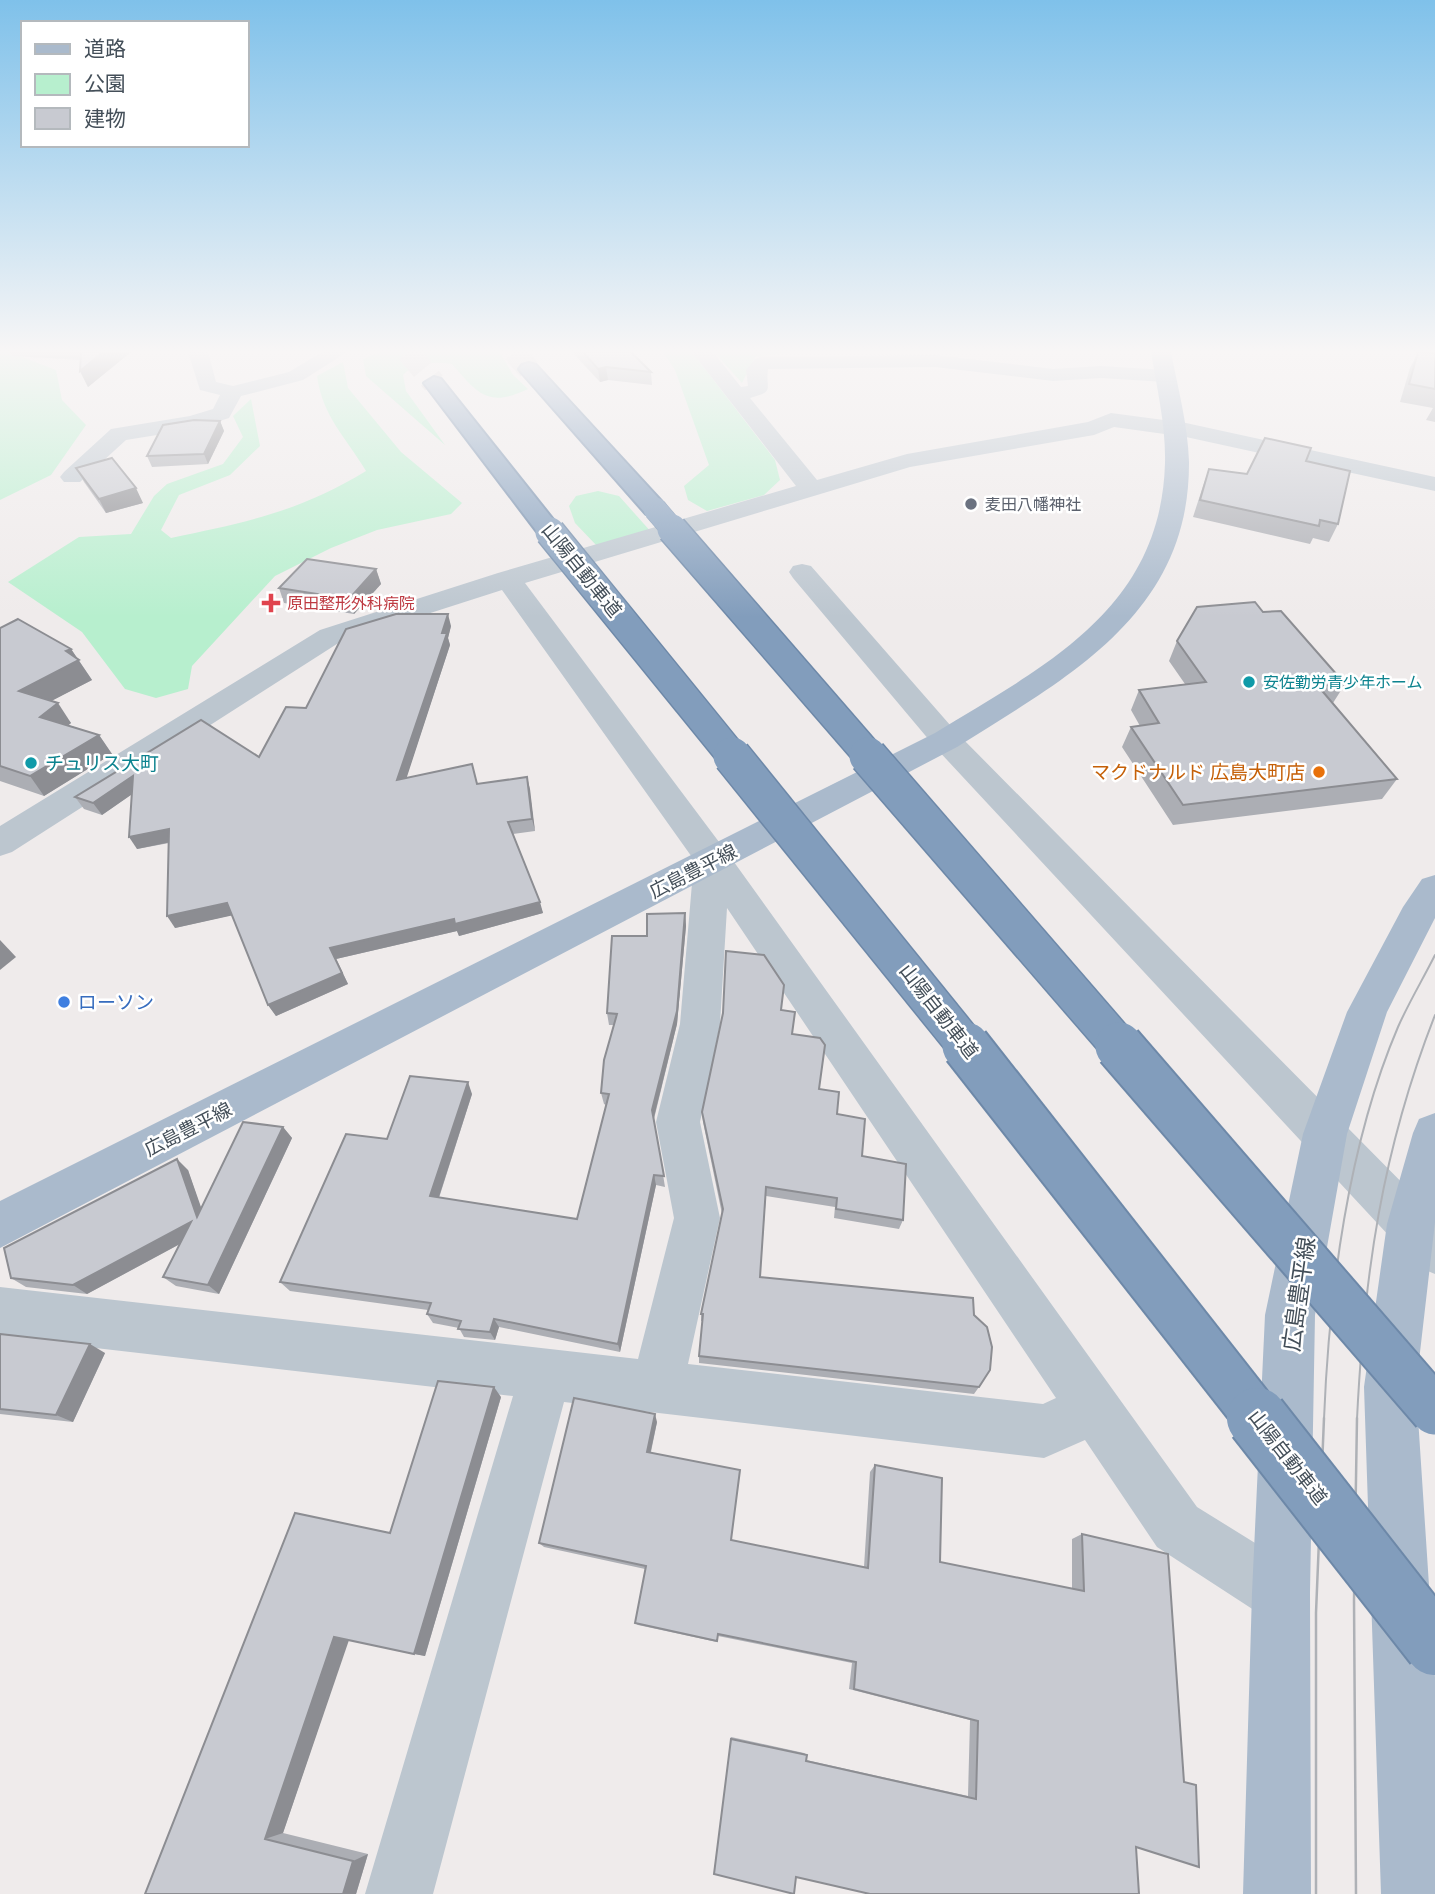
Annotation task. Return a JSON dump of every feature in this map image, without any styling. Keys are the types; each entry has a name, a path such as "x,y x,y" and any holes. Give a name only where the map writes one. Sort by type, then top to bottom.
{"highway":[{"name":"山陽自動車道","path":"479,440 550,532 929,997 1435,1645"},
{"path":"593,440 1435,1411"}],"main road":[{"name":"広島豊平線","path":"0,1225 946,740 1055,670 1104,633 1140,588 1162,545 1174,505 1177,463 1175,440"},
{"name":"広島豊平線","path":"1277,1894 1281,1593 1290,1315 1325,1134 1367,1012 1416,917 1435,889"},
{"path":"1415,1894 1390,1387 1423,1237 1435,1133"}],"street":[{"path":"72,477 112,440"},
{"path":"773,440 811,489"},
{"path":"0,843 330,636 508,579 907,461 1024,440"},
{"path":"1232,440 1435,484"},
{"path":"802,572 946,740 1423,1237"},
{"path":"508,579 736,894 1177,1527 1281,1593"},
{"path":"656,1386 697,1217 678,1122 701,1024 711,862"},
{"path":"0,1312 1044,1430 1094,1408"},
{"path":"399,1894 545,1375"}],"green space":[{"path":"0,440 75,440 51,475 0,500"},
{"path":"240,440 259,440 260,446 230,475 179,495 161,530 171,538 272,514 318,497 366,471 346,440 391,440 401,452 462,503 451,514 377,530 331,548 275,576 192,666 188,689 156,698 125,689 82,632 8,582 79,537 131,534 154,496 167,484 223,464"},
{"path":"700,440 760,440 775,460 780,480 764,495 707,511 688,500 684,486 709,465"},
{"path":"598,491 619,496 652,533 598,547 575,523 569,506 576,496"}],"building":[{"path":"155,440 211,440 204,454 147,456"},
{"path":"1264,440 1311,448 1306,461 1350,471 1338,524 1320,520 1319,526 1200,500 1209,469 1247,474"},
{"path":"112,458 136,488 99,499 76,468"},
{"path":"307,559 376,569 349,599 279,588"},
{"path":"1255,602 1263,612 1281,611 1345,684 1318,686 1397,779 1183,805 1131,727 1159,723 1139,690 1206,682 1177,641 1197,607"},
{"path":"396,614 448,614 442,633 447,633 397,780 472,764 477,784 527,777 532,819 508,822 540,902 455,924 454,919 330,948 342,973 268,1005 227,903 167,916 169,829 129,837 133,776 93,803 75,797 201,720 259,757 286,707 306,708 346,629"},
{"path":"18,619 71,649 66,651 79,660 19,691 58,703 40,717 99,735 30,776 0,766 0,628"},
{"path":"685,913 677,1011 652,1110 664,1176 654,1175 618,1344 494,1319 490,1332 458,1329 461,1321 427,1314 431,1303 280,1282 346,1134 387,1139 410,1076 468,1082 430,1196 577,1219 609,1094 601,1093 604,1060 617,1014 607,1013 612,936 647,936 647,914"},
{"path":"726,951 764,955 784,985 781,1010 795,1012 792,1034 820,1038 825,1045 819,1089 839,1092 837,1114 865,1119 862,1156 906,1164 903,1220 836,1209 837,1198 766,1187 760,1277 973,1298 974,1315 987,1327 992,1347 990,1370 979,1387 699,1356 701,1314 723,1209 702,1112 723,1013"},
{"path":"243,1122 283,1127 208,1285 163,1277 191,1222 73,1285 11,1278 4,1248 177,1159 197,1217"},
{"path":"0,1334 90,1344 56,1415 0,1409"},
{"path":"438,1381 494,1387 414,1654 334,1637 265,1839 353,1861 343,1894 145,1894 295,1513 390,1533"},
{"path":"574,1398 655,1414 647,1452 740,1470 731,1540 868,1568 875,1465 942,1478 940,1562 1084,1591 1082,1534 1168,1554 1184,1782 1196,1785 1199,1867 1136,1847 1139,1894 870,1894 796,1877 794,1894 714,1874 731,1739 807,1755 806,1761 976,1799 978,1721 854,1689 856,1662 718,1634 717,1641 635,1623 646,1566 539,1543"}],"tram line":[{"path":"1324,1419 1336,1270 1354,1169 1366,1120 1398,1027 1435,955"},
{"path":"1357,1419 1365,1314 1379,1214 1401,1115 1435,1015"},
{"path":"1316,1894 1316,1613 1324,1418"},
{"path":"1356,1894 1354,1600 1357,1418"}],"place":[{"name":"麦田八幡神社","path":"971,504"},
{"name":"原田整形外科病院","path":"271,603"},
{"name":"安佐勤労青少年ホーム","path":"1249,682"},
{"name":"チュリス大町","path":"31,763"},
{"name":"マクドナルド 広島大町店","path":"1319,772"},
{"name":"ローソン","path":"64,1002"}]}
